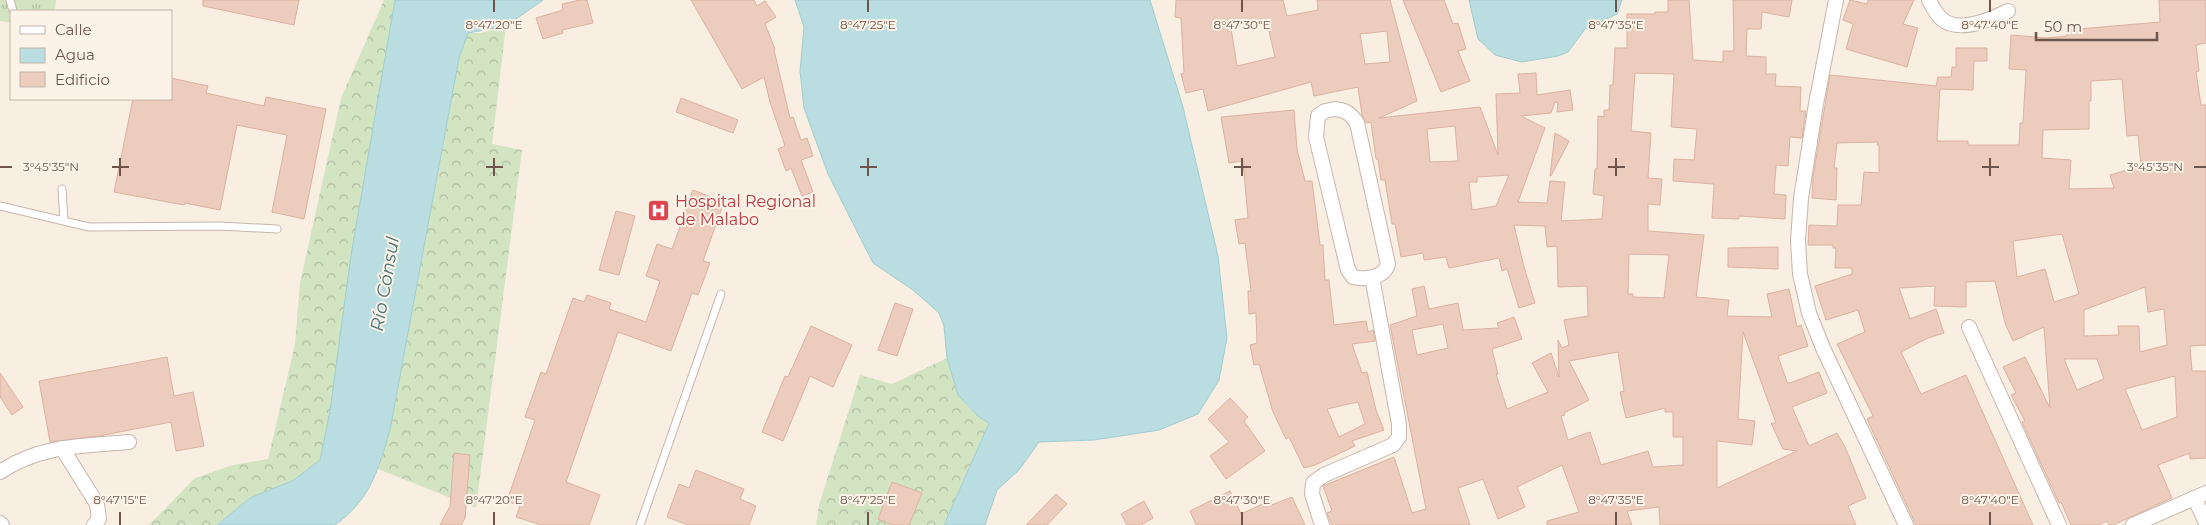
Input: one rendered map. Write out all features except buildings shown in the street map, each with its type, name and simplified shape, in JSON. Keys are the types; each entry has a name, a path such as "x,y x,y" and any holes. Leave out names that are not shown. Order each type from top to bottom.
{"street":[{"path":"1836,0 1816,104 1801,198 1798,241 1800,274 1809,313 1822,348 1906,525"},
{"path":"1929,0 1944,20 1958,25 1987,22 2008,11"},
{"path":"1343,110 1352,115 1357,123 1388,264 1386,269 1372,277 1363,280 1353,277 1348,270 1316,137 1318,116 1325,111 1343,110"},
{"path":"1322,525 1312,494 1313,483 1324,475 1392,445 1399,437 1399,424 1372,277"},
{"path":"1969,327 2058,525"},
{"path":"0,472 30,455 62,448 129,442"},
{"path":"62,448 97,504 99,518 94,525"},
{"path":"2133,525 2201,496 2206,523"}],"lane":[{"path":"62,189 64,221"},
{"path":"0,206 89,227 211,226 277,229"},
{"path":"640,525 722,294"}],"green space":[{"path":"0,0 56,0 55,10 10,10 10,23 0,21"},
{"path":"384,0 400,0 320,460 294,480 250,498 217,525 149,525 195,478 233,465 268,459 295,344 300,283 341,98"},
{"path":"506,26 492,144 522,150 476,508 378,469 390,430 459,58 468,33 481,33"},
{"path":"947,358 956,388 965,403 989,423 944,525 816,525 819,505 860,375 892,384"}],"water":[{"name":"Río Cónsul","path":"395,0 543,0 506,26 468,33 459,58 390,430 372,483 357,505 335,525 217,525 250,498 294,480 320,460 330,411 351,255"},
{"path":"795,0 1150,0 1183,107 1218,256 1227,338 1219,380 1198,414 1159,430 1094,440 1039,442 1019,470 997,490 985,525 944,525 989,423 979,417 958,395 947,358 944,326 939,313 913,290 873,263 828,174 804,108 800,71 804,27"},
{"path":"1469,0 1622,0 1617,14 1585,29 1568,52 1558,56 1522,62 1495,55 1478,39"}],"place":[{"name":"Hospital Regional de Malabo","path":"659,210"}]}
